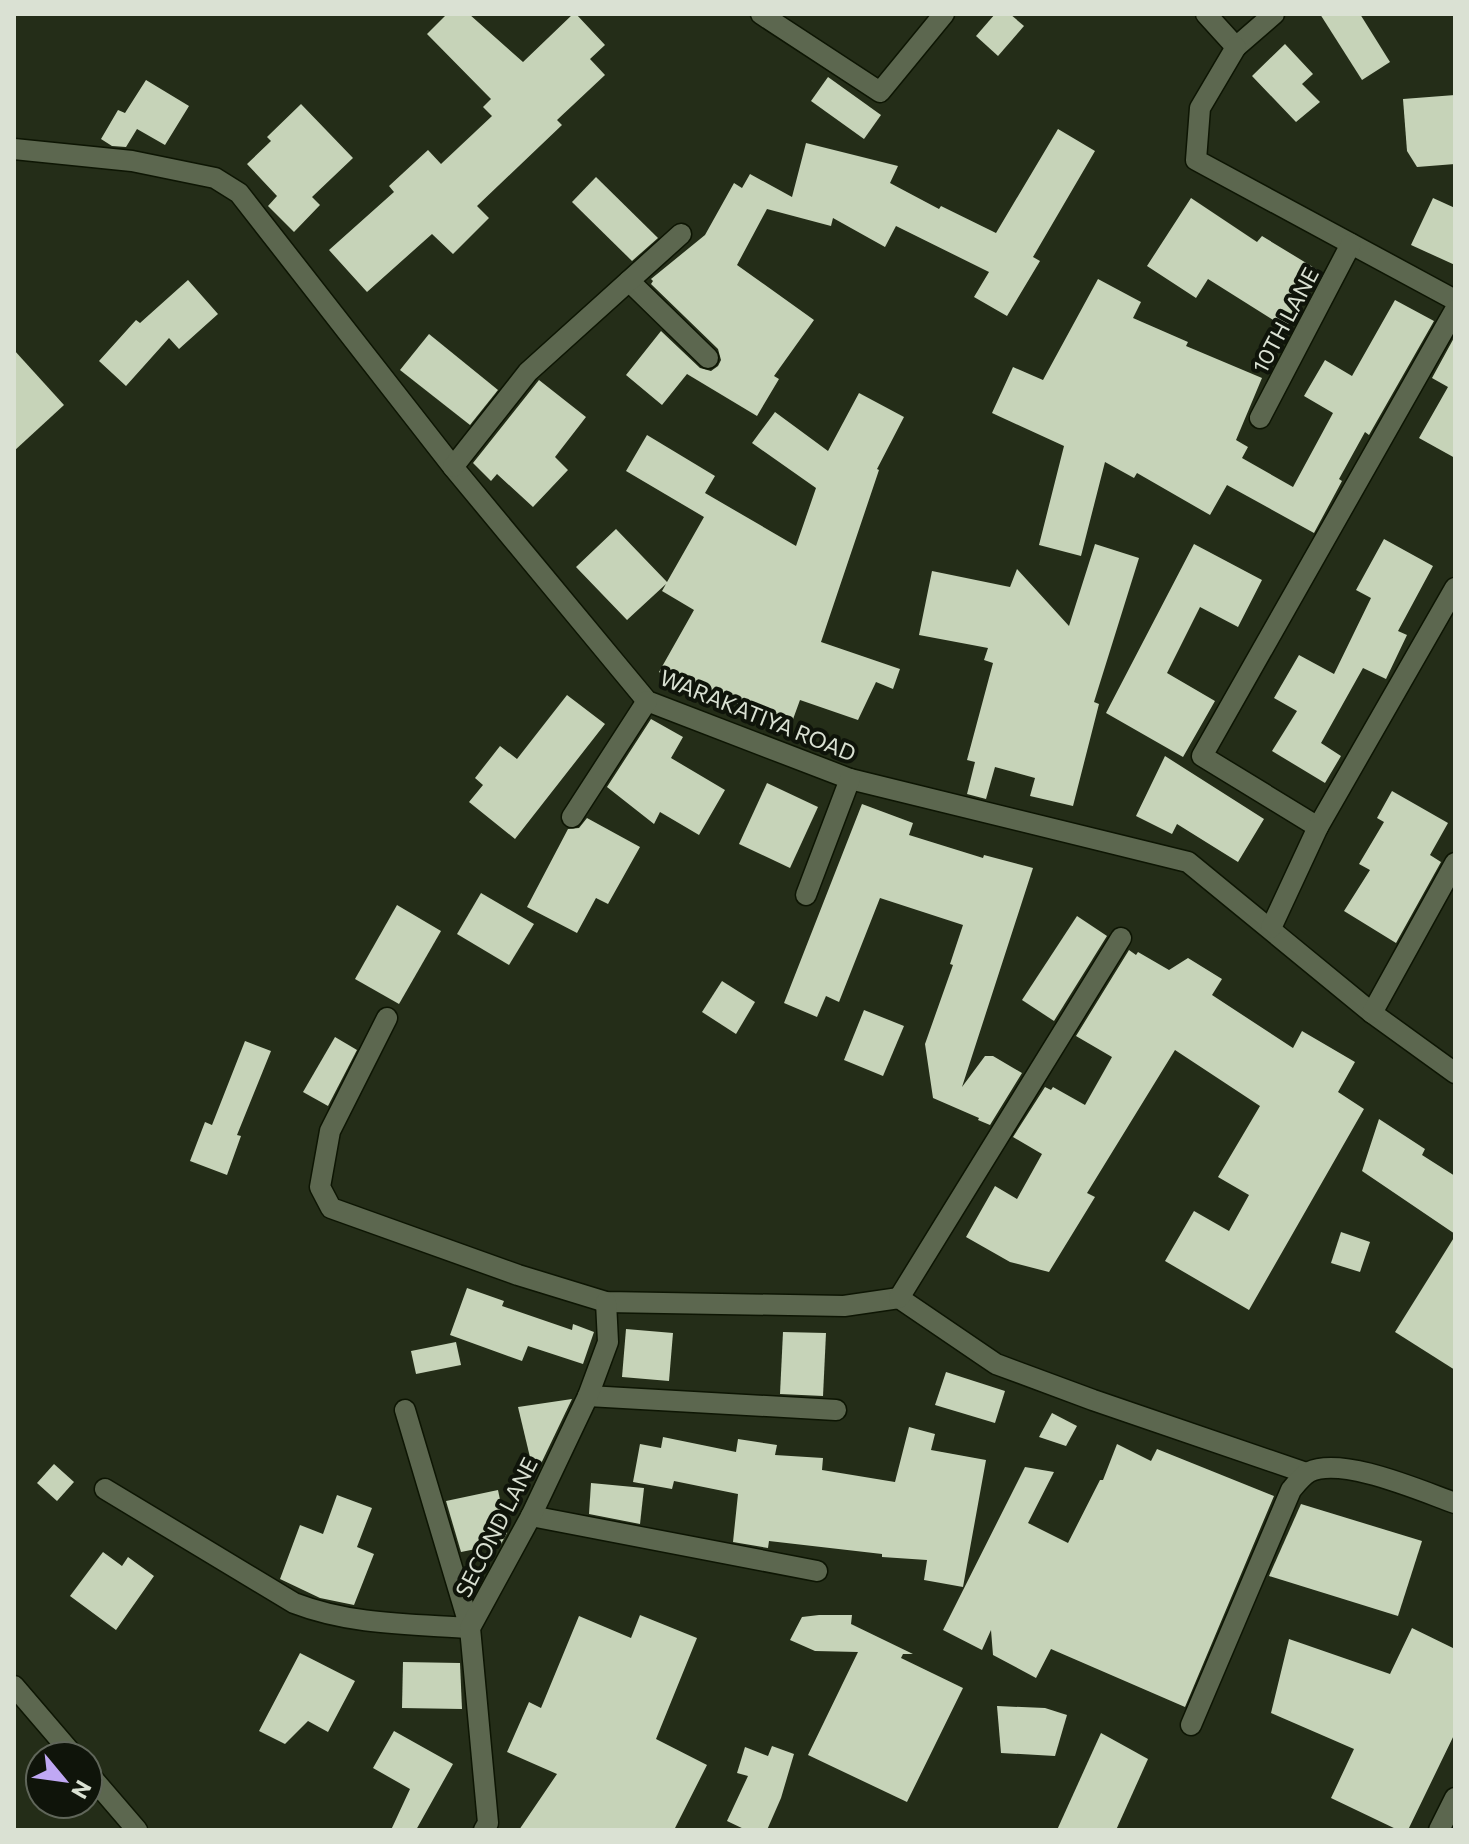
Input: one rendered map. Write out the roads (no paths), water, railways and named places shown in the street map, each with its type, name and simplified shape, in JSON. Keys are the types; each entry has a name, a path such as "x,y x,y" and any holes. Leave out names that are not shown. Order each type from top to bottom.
{"street":[{"path":"761,14 880,92 944,14"},
{"path":"1206,14 1236,47"},
{"path":"1274,14 1236,47 1200,108 1196,160 1455,300"},
{"name":"WARAKATIYA ROAD","path":"14,149 132,161 215,178 239,193 453,467 647,701 850,779 1188,862 1372,1013 1455,1073"},
{"path":"453,467 528,372 681,234"},
{"name":"10TH LANE","path":"1260,418 1351,244"},
{"path":"629,281 708,358"},
{"path":"1318,827 1202,756 1455,310"},
{"path":"1271,928 1318,827 1455,588"},
{"path":"572,817 647,701"},
{"path":"806,895 850,779"},
{"path":"1372,1013 1455,863"},
{"path":"899,1298 1121,938"},
{"path":"387,1018 330,1131 320,1187 331,1208 518,1275 606,1302 844,1306 899,1298 996,1364 1306,1473"},
{"name":"SECOND LANE","path":"484,1830 488,1823 470,1628 531,1516 588,1396 608,1342 606,1302"},
{"path":"588,1396 836,1410"},
{"path":"105,1489 294,1603 309,1609 370,1622 470,1628 405,1410"},
{"path":"1191,1725 1291,1490 1306,1473 1324,1467 1377,1475 1455,1503"},
{"path":"531,1516 817,1571"},
{"path":"14,1686 60,1740"},
{"path":"104,1792 137,1830"},
{"path":"1439,1830 1455,1798"}]}
